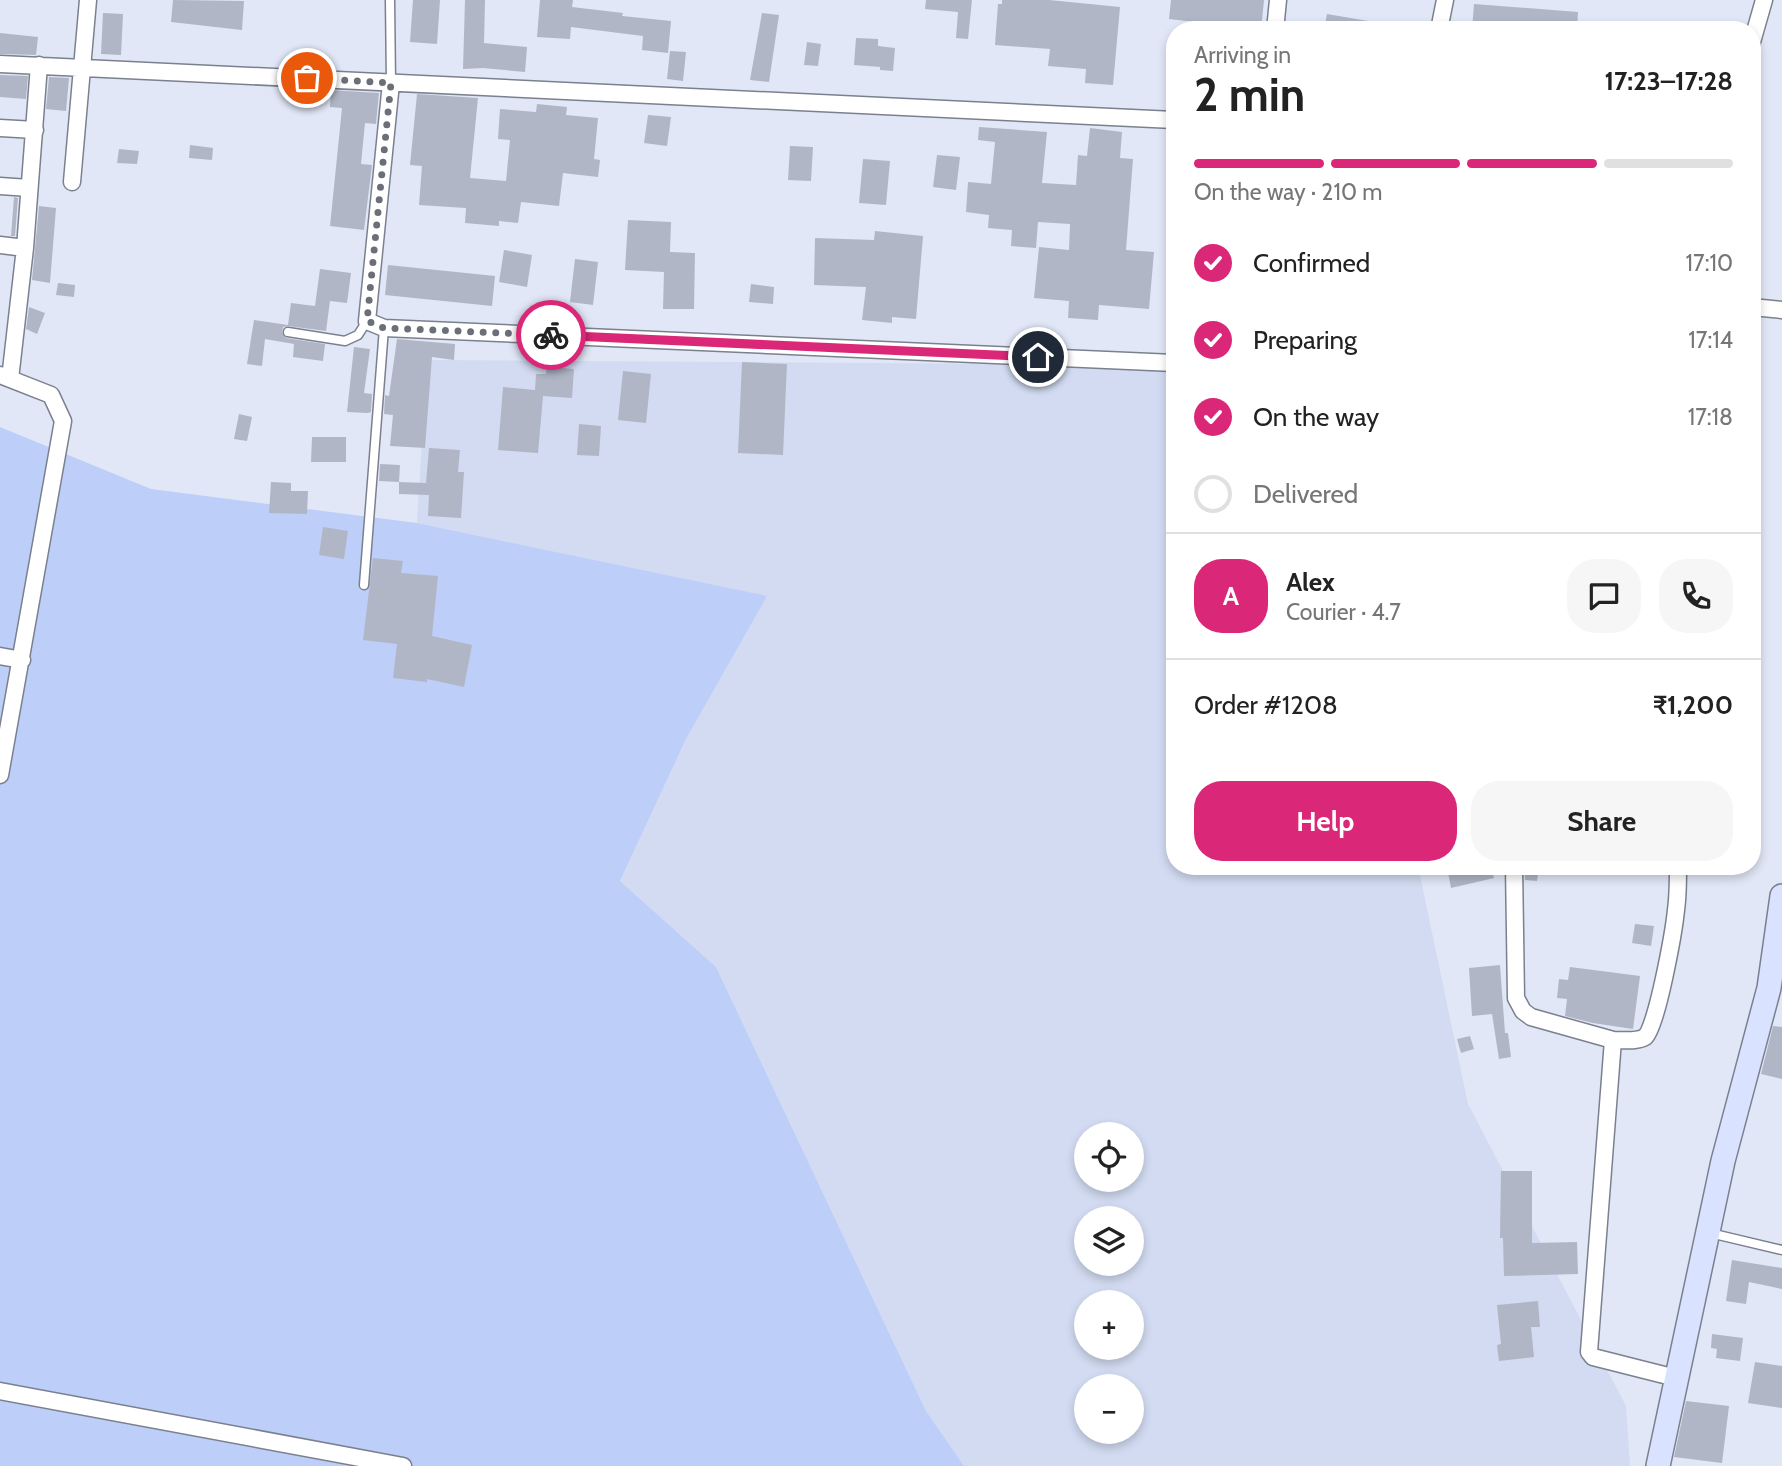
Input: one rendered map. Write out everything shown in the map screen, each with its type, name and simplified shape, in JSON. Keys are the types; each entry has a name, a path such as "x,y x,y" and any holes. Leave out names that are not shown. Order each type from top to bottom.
{"street":[{"path":"72,182 88,0"},
{"path":"1276,21 1278,0"},
{"path":"1441,21 1445,0"},
{"path":"1758,21 1765,0"},
{"path":"0,64 1166,120"},
{"path":"0,775 63,421 51,395 5,377 24,248 39,65"},
{"path":"391,83 367,321 384,328 1166,363"},
{"path":"0,128 35,130"},
{"path":"0,186 29,188"},
{"path":"0,245 24,248"},
{"path":"1761,308 1782,310"},
{"path":"0,656 22,660"},
{"path":"1514,875 1516,998 1523,1011 1531,1017 1613,1040 1637,1040 1649,1031 1673,932 1678,875"},
{"path":"1658,1466 1723,1161 1769,988 1782,896"},
{"path":"1613,1040 1589,1352 1593,1357 1676,1378"},
{"path":"0,1391 403,1466"}],"lane":[{"path":"390,0 391,83"},
{"path":"288,332 345,341 358,335 367,321"},
{"path":"364,585 384,328"},
{"path":"1707,1232 1782,1250"}],"shaded area":[{"path":"427,360 1166,365 1166,875 1420,875 1468,1104 1626,1406 1630,1466 964,1466 926,1411 716,967 620,881 686,739 766,596 417,523"},
{"path":"0,427 151,489 417,523 767,596 686,739 620,881 716,967 926,1411 964,1466 0,1466"}],"building":[{"path":"173,0 244,1 242,30 171,22"},
{"path":"413,0 440,0 437,44 410,42"},
{"path":"465,0 485,0 484,43 527,47 525,72 463,69"},
{"path":"540,0 573,0 572,7 671,21 668,53 642,50 643,36 571,27 570,39 537,37"},
{"path":"926,0 972,0 968,39 956,38 958,12 925,9"},
{"path":"1002,0 1049,0 1120,7 1113,85 1085,83 1086,69 1048,66 1050,49 995,45 998,4 1002,4"},
{"path":"1171,0 1264,0 1262,21 1169,19"},
{"path":"1474,4 1578,12 1578,21 1473,21"},
{"path":"103,13 123,14 121,55 101,54"},
{"path":"762,13 779,15 769,82 750,80"},
{"path":"1327,14 1368,21 1326,21"},
{"path":"0,33 38,37 36,55 0,54"},
{"path":"856,38 878,39 878,46 895,48 893,71 854,65"},
{"path":"807,42 821,44 818,66 804,65"},
{"path":"670,51 686,52 683,81 667,79"},
{"path":"0,75 28,76 26,99 0,97"},
{"path":"49,77 69,78 66,111 46,109"},
{"path":"331,90 379,93 376,124 365,123 361,164 372,165 364,230 330,226 342,108 330,107"},
{"path":"417,94 478,98 470,178 506,181 510,140 498,139 500,109 536,112 537,104 567,107 566,115 598,118 594,159 600,160 598,177 563,173 559,206 521,202 518,223 499,221 499,226 465,223 466,208 419,205 422,166 410,165"},
{"path":"648,115 671,117 667,146 644,143"},
{"path":"979,127 1047,132 1042,183 1076,185 1078,155 1087,156 1090,128 1122,132 1120,158 1133,159 1126,250 1154,252 1149,309 1099,305 1098,320 1068,318 1069,301 1034,298 1039,247 1069,250 1070,224 1038,222 1036,248 1011,246 1012,230 988,228 989,215 966,212 968,182 991,184 995,142 978,140"},
{"path":"190,145 213,148 212,160 189,158"},
{"path":"790,146 813,147 811,181 788,180"},
{"path":"119,149 139,151 137,164 117,163"},
{"path":"937,155 960,157 956,190 933,187"},
{"path":"863,159 890,161 886,205 859,203"},
{"path":"14,197 18,198 15,236 11,236"},
{"path":"39,206 56,208 50,283 32,280"},
{"path":"628,220 671,222 670,252 695,253 694,309 663,309 664,272 625,270"},
{"path":"875,231 923,236 916,319 892,317 892,323 862,320 866,287 814,285 815,238 874,240"},
{"path":"504,250 532,255 527,287 499,282"},
{"path":"575,259 598,262 593,305 570,302"},
{"path":"388,265 495,276 492,306 385,295"},
{"path":"320,269 351,273 347,303 330,301 326,331 288,326 283,327 282,332 286,338 325,344 323,361 293,357 294,344 265,339 262,366 247,364 254,320 288,325 291,303 315,306"},
{"path":"58,283 75,285 74,297 56,295"},
{"path":"751,284 774,287 773,304 749,302"},
{"path":"29,307 45,313 37,334 26,329"},
{"path":"397,339 455,344 454,360 432,357 425,448 390,446 393,415 384,414 385,395 389,396"},
{"path":"354,347 370,349 364,393 372,394 371,412 368,413 347,412"},
{"path":"742,362 787,364 783,455 738,453"},
{"path":"547,367 574,369 572,398 543,396 538,453 498,450 503,387 535,390 536,374 546,374"},
{"path":"623,371 651,374 646,423 618,420"},
{"path":"239,414 252,417 247,441 234,439"},
{"path":"579,424 601,426 599,456 577,455"},
{"path":"312,437 346,437 346,462 311,462"},
{"path":"429,448 460,450 458,472 464,472 461,518 428,516 429,495 399,494 399,482 426,483"},
{"path":"380,464 400,465 399,482 379,481"},
{"path":"271,482 291,483 291,491 308,491 307,514 269,513"},
{"path":"323,527 348,531 344,559 319,555"},
{"path":"373,558 403,561 401,573 438,576 432,636 472,645 464,687 427,679 427,682 393,678 397,644 363,640"},
{"path":"1449,875 1493,875 1494,878 1451,888"},
{"path":"1525,875 1538,875 1537,881 1525,880"},
{"path":"1635,924 1654,926 1651,946 1632,943"},
{"path":"1500,965 1505,1033 1508,1033 1511,1057 1499,1059 1492,1014 1472,1016 1469,968"},
{"path":"1570,967 1640,976 1633,1029 1565,1016 1567,999 1557,998 1559,979 1568,980"},
{"path":"1773,1026 1782,1027 1782,1079 1761,1074"},
{"path":"1470,1036 1474,1049 1461,1053 1457,1039"},
{"path":"1501,1171 1532,1171 1532,1243 1577,1242 1578,1274 1504,1276 1503,1238 1500,1238"},
{"path":"1732,1260 1782,1268 1782,1289 1749,1282 1746,1304 1726,1301"},
{"path":"1538,1301 1540,1327 1531,1327 1534,1357 1499,1361 1497,1345 1501,1344 1497,1305"},
{"path":"1712,1334 1743,1338 1740,1361 1716,1358 1717,1349 1711,1348"},
{"path":"1755,1362 1782,1366 1782,1408 1748,1403"},
{"path":"1686,1401 1729,1406 1722,1463 1674,1457"}],"way so far":[{"path":"307,78 391,83 367,321 384,328 551,335"}],"route":[{"path":"551,335 1038,357"}]}
